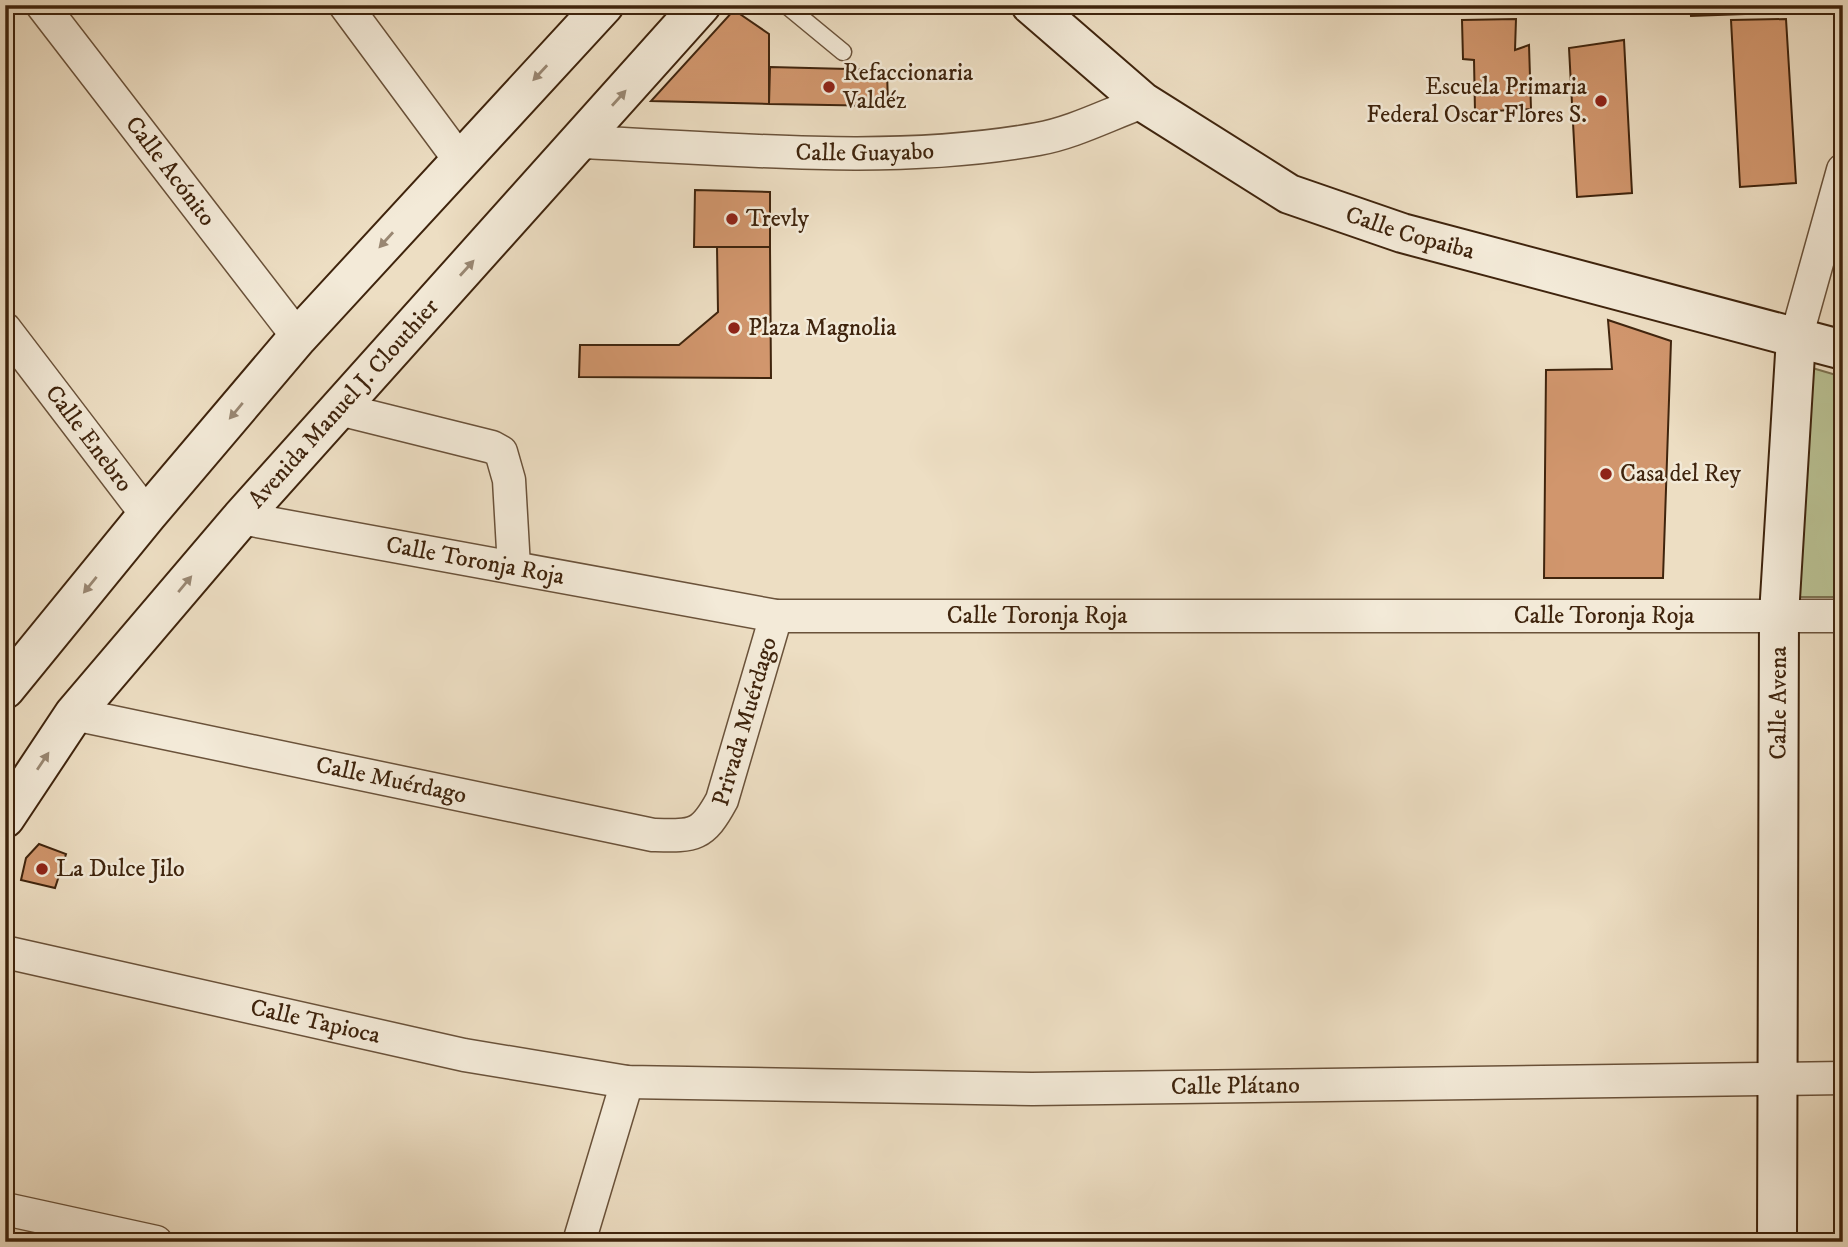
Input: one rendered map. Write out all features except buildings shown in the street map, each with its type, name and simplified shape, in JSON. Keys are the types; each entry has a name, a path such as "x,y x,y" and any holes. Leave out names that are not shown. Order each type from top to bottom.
{"main road":[{"path":"5,690 147,515 298,337 459,159 604,5"},
{"name":"Avenida Manuel J. Clouthier","path":"5,818 74,714 241,517 701,5"},
{"name":"Calle Copaiba","path":"1031,5 1143,102 1289,194 1414,237 1843,350"},
{"name":"Calle Avena","path":"1777,1242 1779,615 1796,338"}],"street":[{"name":"Calle Acónito","path":"42,5 298,337"},
{"path":"345,5 459,159"},
{"name":"Calle Guayabo","path":"580,142 848,153 958,149 1041,139 1143,102"},
{"name":"Calle Avena","path":"1796,338 1843,170"},
{"name":"Calle Enebro","path":"5,330 147,515"},
{"path":"339,409 492,447 501,452 509,480 514,567"},
{"name":"Calle Toronja Roja","path":"241,517 776,616 1843,616"},
{"name":"Privada Muérdago","path":"708,825 722,800 776,616"},
{"name":"Calle Muérdago","path":"74,714 653,835 684,836 708,825"},
{"name":"Calle Tapioca","path":"5,952 464,1055 627,1082"},
{"name":"Calle Plátano","path":"627,1082 1032,1089 1843,1078"},
{"path":"579,1242 627,1082"},
{"path":"5,1209 156,1242"}],"lane":[{"path":"786,5 843,52"}],"green space":[{"path":"1809,367 1843,377 1843,597 1799,597"}],"place":[{"name":"Refaccionaria Valdéz","path":"829,87"},
{"name":"Escuela Primaria Federal Oscar Flores S.","path":"1601,101"},
{"name":"Trevly","path":"732,219"},
{"name":"Plaza Magnolia","path":"734,328"},
{"name":"Casa del Rey","path":"1606,474"},
{"name":"La Dulce Jilo","path":"42,869"}]}
